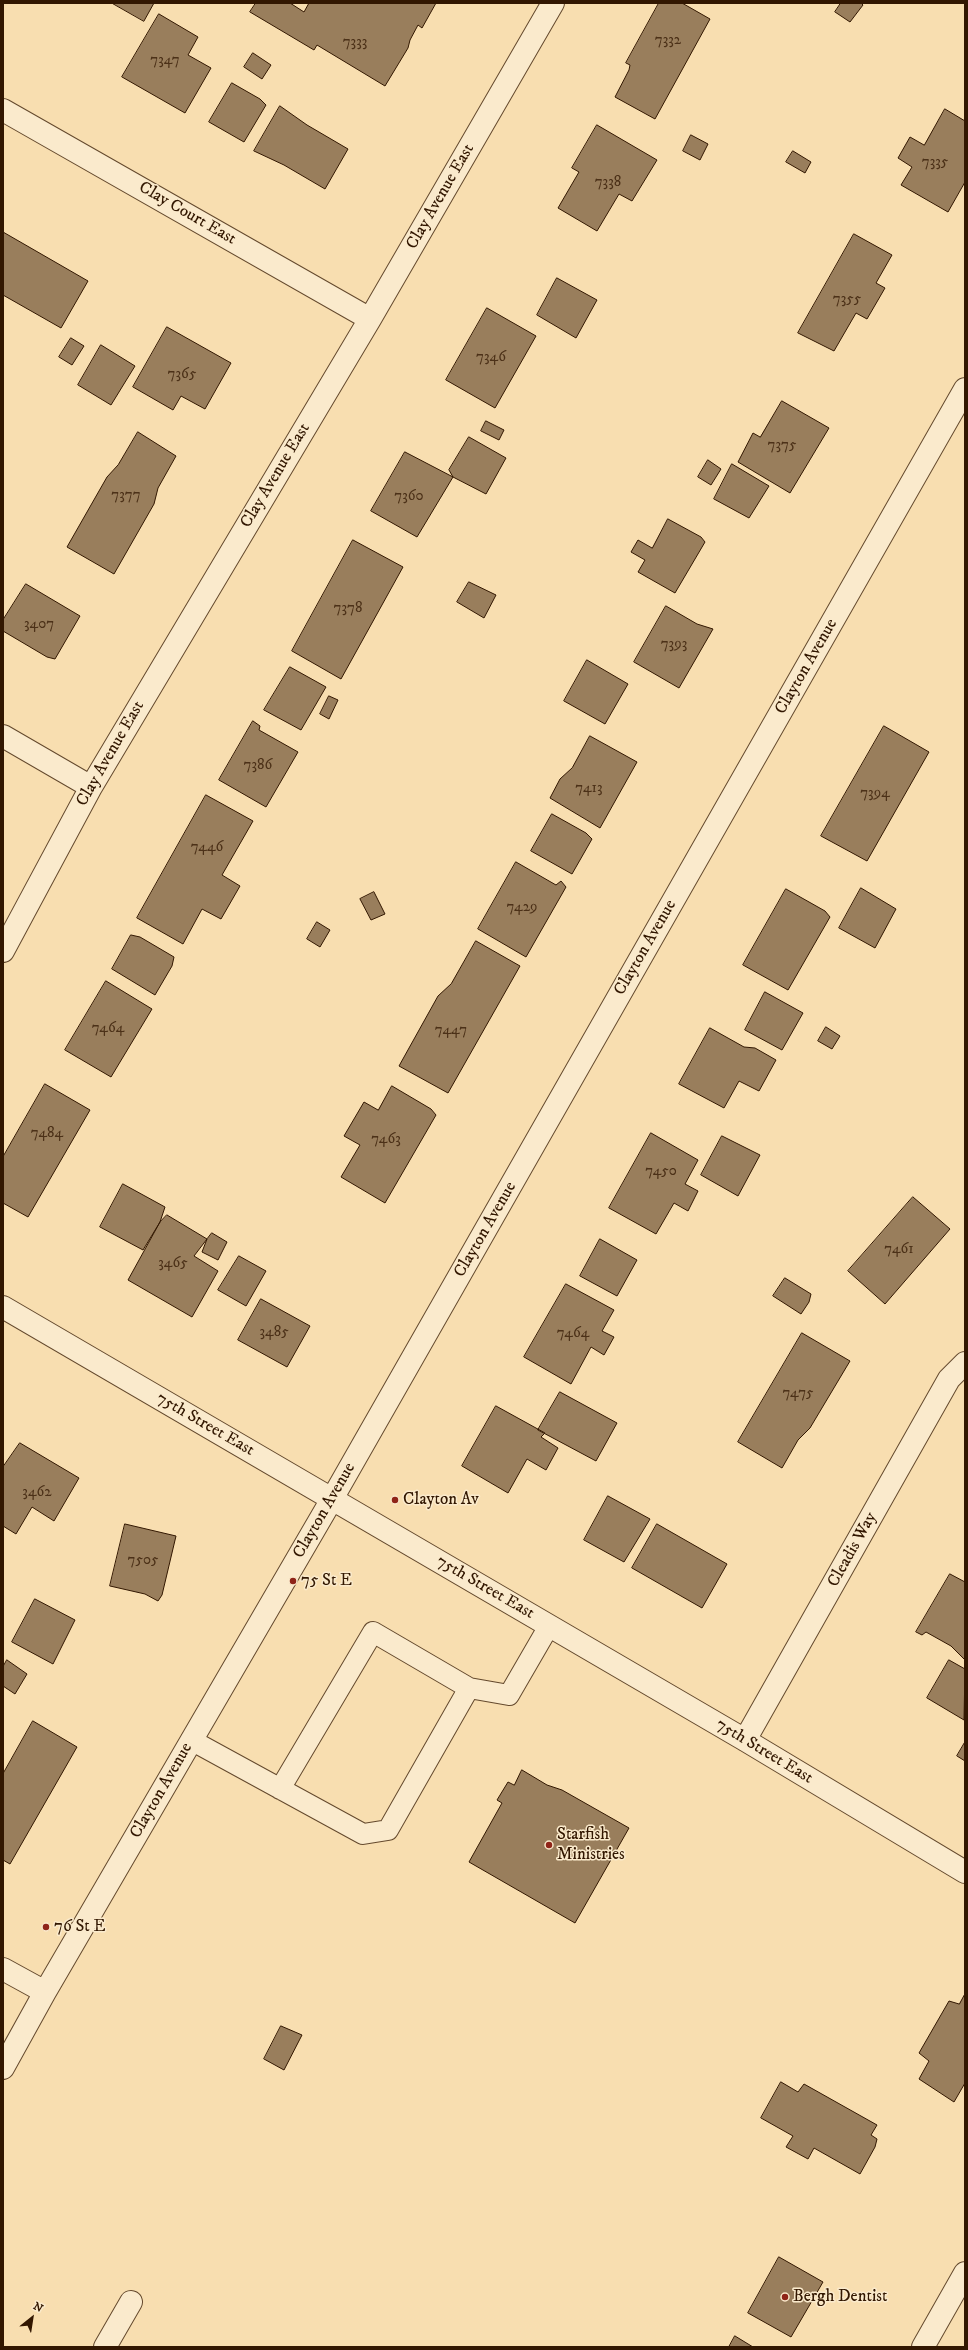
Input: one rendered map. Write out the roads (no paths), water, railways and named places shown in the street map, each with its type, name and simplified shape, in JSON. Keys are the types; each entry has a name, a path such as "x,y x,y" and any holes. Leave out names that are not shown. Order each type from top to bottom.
{"street":[{"name":"Clay Avenue East","path":"3,950 91,786 370,319 553,3"},
{"name":"Clay Court East","path":"3,110 370,319"},
{"name":"Clayton Avenue","path":"3,2068 45,1992 332,1499 965,389"},
{"path":"3,736 91,786"},
{"name":"75th Street East","path":"3,1307 745,1740 965,1872"},
{"name":"Cleadis Way","path":"745,1740 949,1380 965,1362"},
{"path":"3,1969 45,1992"},
{"path":"923,2347 965,2273"},
{"path":"105,2347 131,2302"}],"lane":[{"path":"280,1789 373,1632 469,1688 509,1695 549,1626"},
{"path":"191,1740 363,1834 388,1830 469,1688"}],"place":[{"name":"Clayton Av","path":"395,1500"},
{"name":"75 St E","path":"293,1581"},
{"name":"Starfish Ministries","path":"549,1845"},
{"name":"76 St E","path":"46,1927"},
{"name":"Bergh Dentist","path":"785,2297"}]}
